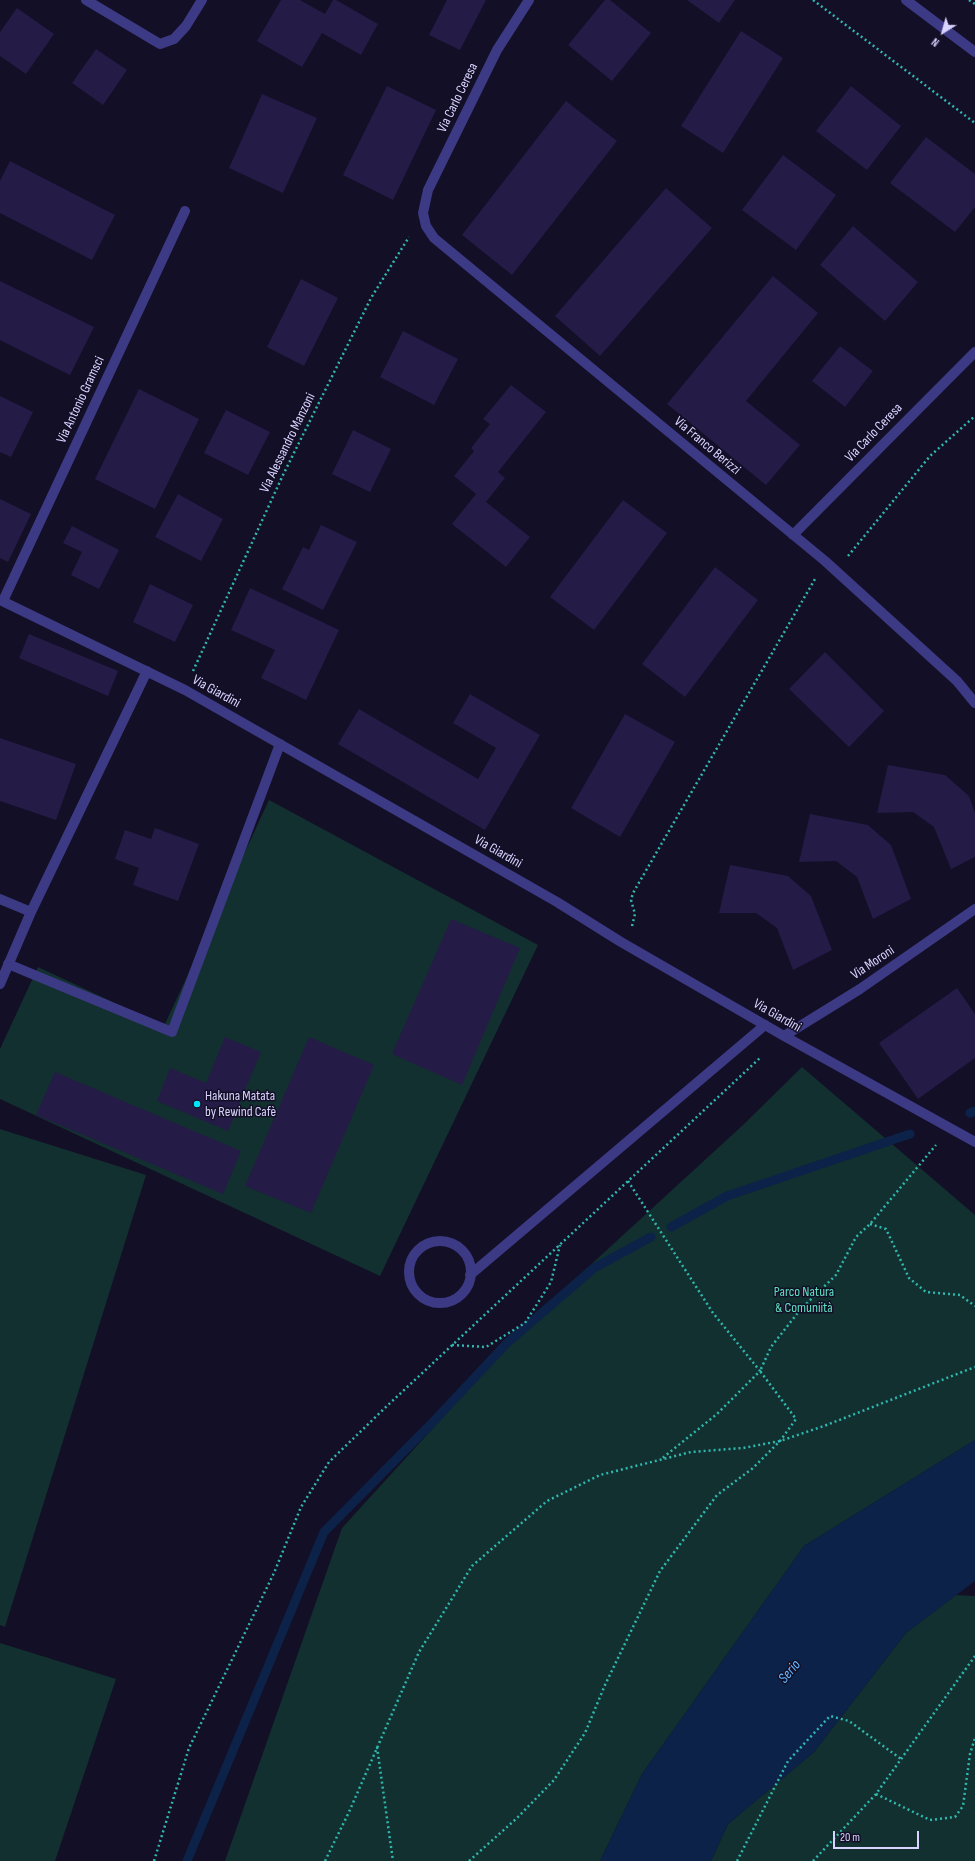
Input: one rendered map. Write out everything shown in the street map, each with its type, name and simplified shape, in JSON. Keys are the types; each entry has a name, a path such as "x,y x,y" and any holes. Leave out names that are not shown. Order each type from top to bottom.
{"street":[{"path":"86,0 160,44 174,39 186,26 202,0"},
{"name":"Via Carlo Ceresa","path":"424,213 428,190 494,57 529,0"},
{"path":"906,0 975,52"},
{"name":"Via Antonio Gramsci","path":"1,600 185,211"},
{"name":"Via Franco Berizzi","path":"424,213 426,226 434,238 825,561 957,681 975,702"},
{"name":"Via Carlo Ceresa","path":"793,535 975,352"},
{"name":"Via Giardini","path":"1,600 185,690 557,902 621,942 784,1036 975,1142"},
{"path":"0,984 31,912 147,671"},
{"path":"8,964 172,1032 280,744"},
{"path":"0,899 31,912"},
{"name":"Via Moroni","path":"784,1036 860,988 975,909"},
{"path":"470,1275 470,1264 466,1256 459,1248 451,1244 441,1242 431,1243 422,1247 415,1254 409,1272 415,1291 423,1298 433,1302 443,1303 453,1300 462,1294 468,1285 470,1275 765,1025"}],"path":[{"path":"813,0 975,123"},
{"path":"969,0 975,4"},
{"name":"Via Alessandro Manzoni","path":"185,690 282,474 371,298 424,213"},
{"path":"835,570 930,456 975,416"},
{"path":"621,942 633,925 635,914 631,900 633,893 825,561"},
{"path":"154,1861 189,1748 274,1573 301,1507 329,1462 452,1345 784,1036"},
{"path":"659,1461 717,1414 760,1371 771,1347 800,1310 836,1275 856,1237 870,1224 936,1146"},
{"path":"469,1861 516,1819 554,1780 585,1733 605,1685 660,1571 717,1495 753,1468 780,1440 796,1420 760,1371 713,1313 628,1181"},
{"path":"870,1224 886,1229 910,1278 926,1292 960,1296 975,1306"},
{"path":"452,1345 486,1347 525,1323 551,1282 560,1244"},
{"path":"325,1861 350,1812 377,1746 419,1652 472,1566 547,1501 600,1476 691,1452 743,1448 780,1440 824,1426 975,1367"},
{"path":"813,1861 876,1794 975,1656"},
{"path":"737,1861 788,1761 830,1716 849,1721 901,1759"},
{"path":"876,1794 930,1820 955,1817 963,1806 970,1754 975,1738"},
{"path":"377,1746 393,1861"}],"green space":[{"path":"269,800 538,945 380,1276 0,1099 0,1049 38,967 164,1026"},
{"name":"Parco Natura & Comuniità","path":"802,1067 975,1215 975,1440 804,1546 642,1774 600,1861 225,1861 342,1528 537,1314 743,1125"},
{"path":"0,1129 146,1175 5,1627 0,1625"},
{"path":"956,1595 975,1596 975,1861 711,1861 728,1824 814,1752 906,1633"},
{"path":"0,1643 116,1679 55,1861 0,1861"}],"water":[{"name":"Serio","path":"975,1440 975,1581 906,1633 814,1752 728,1824 711,1861 600,1861 642,1774 804,1546"}],"building":[{"path":"281,0 300,0 325,14 333,0 336,0 378,24 361,55 322,33 302,67 257,41"},
{"path":"447,0 486,0 460,50 429,35"},
{"path":"605,0 610,0 651,33 612,81 568,45"},
{"path":"687,0 735,0 719,23"},
{"path":"17,8 54,34 26,74 0,56 0,32"},
{"path":"741,31 783,58 723,153 681,126"},
{"path":"96,49 127,70 103,105 72,83"},
{"path":"387,86 436,110 393,200 343,175"},
{"path":"851,86 901,126 867,170 816,131"},
{"path":"262,94 317,118 283,193 229,168"},
{"path":"566,101 617,141 512,275 462,235"},
{"path":"926,137 975,174 975,207 955,232 890,183"},
{"path":"783,155 836,195 796,250 742,210"},
{"path":"10,161 115,215 92,260 0,213 0,181"},
{"path":"666,188 712,228 600,356 555,316"},
{"path":"853,226 918,282 885,321 820,265"},
{"path":"773,276 818,313 746,401 800,445 766,485 667,404"},
{"path":"301,279 338,298 304,366 267,347"},
{"path":"0,281 94,327 70,375 0,340"},
{"path":"403,331 458,359 434,405 380,377"},
{"path":"840,346 873,371 845,407 812,381"},
{"path":"511,385 546,412 498,472 505,478 486,502 530,537 506,567 452,524 476,494 454,476 474,451 471,448 490,424 483,419"},
{"path":"139,389 199,419 155,509 95,479"},
{"path":"0,396 33,412 11,457 0,452"},
{"path":"226,410 270,432 248,475 204,453"},
{"path":"353,430 391,449 370,492 332,474"},
{"path":"178,494 223,519 201,561 155,537"},
{"path":"0,499 31,514 8,562 0,558"},
{"path":"623,500 667,533 594,630 550,597"},
{"path":"321,525 357,542 323,610 282,589 303,547 309,550"},
{"path":"72,526 119,550 99,589 71,575 82,552 63,543"},
{"path":"715,567 758,600 685,697 642,664"},
{"path":"150,584 193,605 175,642 133,622"},
{"path":"250,588 339,630 306,700 261,678 275,650 231,630"},
{"path":"29,634 118,671 108,696 19,658"},
{"path":"825,652 884,711 849,747 789,689"},
{"path":"470,694 540,735 485,830 338,744 359,709 478,779 496,748 453,723"},
{"path":"625,714 675,742 620,837 571,808"},
{"path":"0,738 76,764 56,820 0,801"},
{"path":"888,765 945,775 969,796 975,813 975,857 951,869 934,827 913,812 877,813"},
{"path":"810,814 868,825 891,845 911,899 873,919 857,877 836,861 799,862"},
{"path":"155,828 199,844 178,901 133,885 139,868 115,859 125,830 151,839"},
{"path":"730,865 788,876 811,896 832,950 793,970 777,928 756,913 719,913"},
{"path":"451,919 520,948 462,1085 392,1054"},
{"path":"957,988 975,1014 975,1058 918,1099 879,1043"},
{"path":"225,1037 261,1052 228,1131 157,1101 170,1068 206,1083"},
{"path":"309,1037 374,1065 311,1213 245,1186"},
{"path":"55,1072 241,1151 223,1194 36,1115"}],"waterway":[{"path":"970,1113 975,1111"},
{"path":"671,1227 727,1196 910,1134"},
{"path":"187,1861 324,1532 431,1424 507,1343 594,1268 651,1237"}],"place":[{"name":"Hakuna Matata by Rewind Cafè","path":"197,1104"}]}
